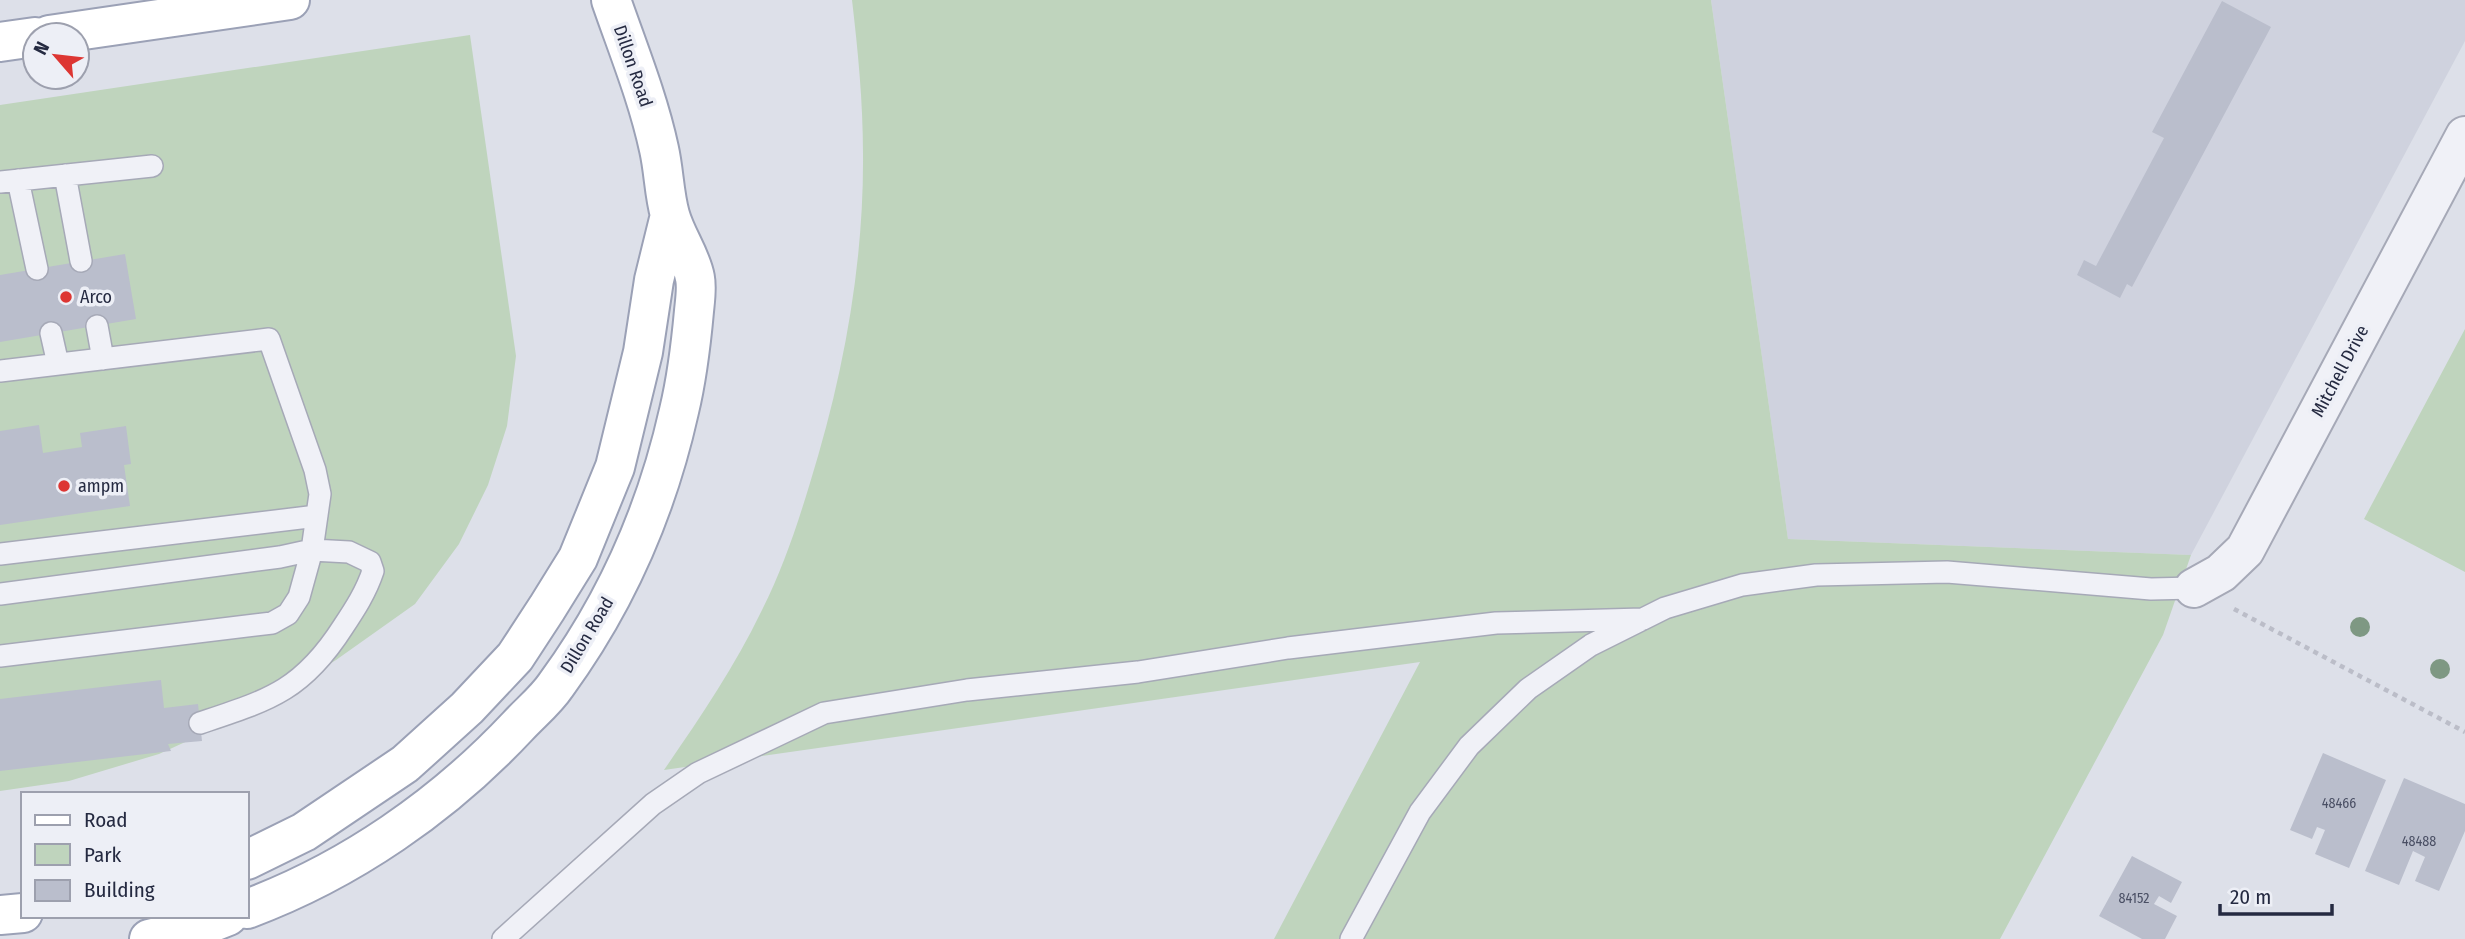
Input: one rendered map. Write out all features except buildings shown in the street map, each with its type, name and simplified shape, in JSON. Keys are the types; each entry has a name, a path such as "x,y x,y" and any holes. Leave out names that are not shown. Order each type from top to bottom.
{"main road":[{"path":"91,29 290,0"},
{"name":"Dillon Road","path":"248,909 284,895 377,844 430,805 502,743 555,687 593,629 622,577 641,535 673,440 683,395 691,345 696,278 670,215 660,150 611,0"},
{"path":"0,42 21,39"},
{"name":"Dillon Road","path":"248,860 304,832 405,764 467,708 515,657 578,558 615,467 643,352 654,280 670,215"},
{"path":"0,915 21,913"},
{"path":"149,939 203,926 223,918"}],"street":[{"name":"Mitchell Drive","path":"2194,588 2221,573 2245,550 2465,136"}],"lane":[{"path":"37,269 9,181 152,166"},
{"path":"65,175 81,261"},
{"path":"97,326 103,359"},
{"path":"51,333 58,364"},
{"path":"0,371 269,339 315,470 320,494 312,550 299,597 288,614 272,623 0,656"},
{"path":"0,554 317,516"},
{"path":"0,594 281,557 312,550 349,552 370,562 373,571 367,592 326,654 298,682 262,702 200,723"},
{"path":"1350,939 1420,812 1469,746 1528,690 1591,645 1665,608 1742,585 1816,575 1947,572 2151,589 2194,588"},
{"path":"503,939 653,804 698,773 824,713 967,690 1138,672 1288,648 1496,623 1643,619"}],"path":[{"path":"2194,588 2465,732"}],"shaded area":[{"path":"1711,0 2465,0 2465,41 2191,555 1788,539"}],"green space":[{"path":"852,0 1711,0 1788,539 2191,555 2163,635 2000,939 1274,939 1420,662 664,770 728,673 769,596 800,516 842,362 855,279 862,196 862,115"},
{"path":"470,35 516,356 507,426 488,485 459,544 415,604 336,660 253,711 159,754 69,781 0,791 0,105"},
{"path":"2465,329 2465,572 2364,519"}],"place":[{"name":"Arco","path":"66,297"},
{"name":"ampm","path":"64,486"}]}
